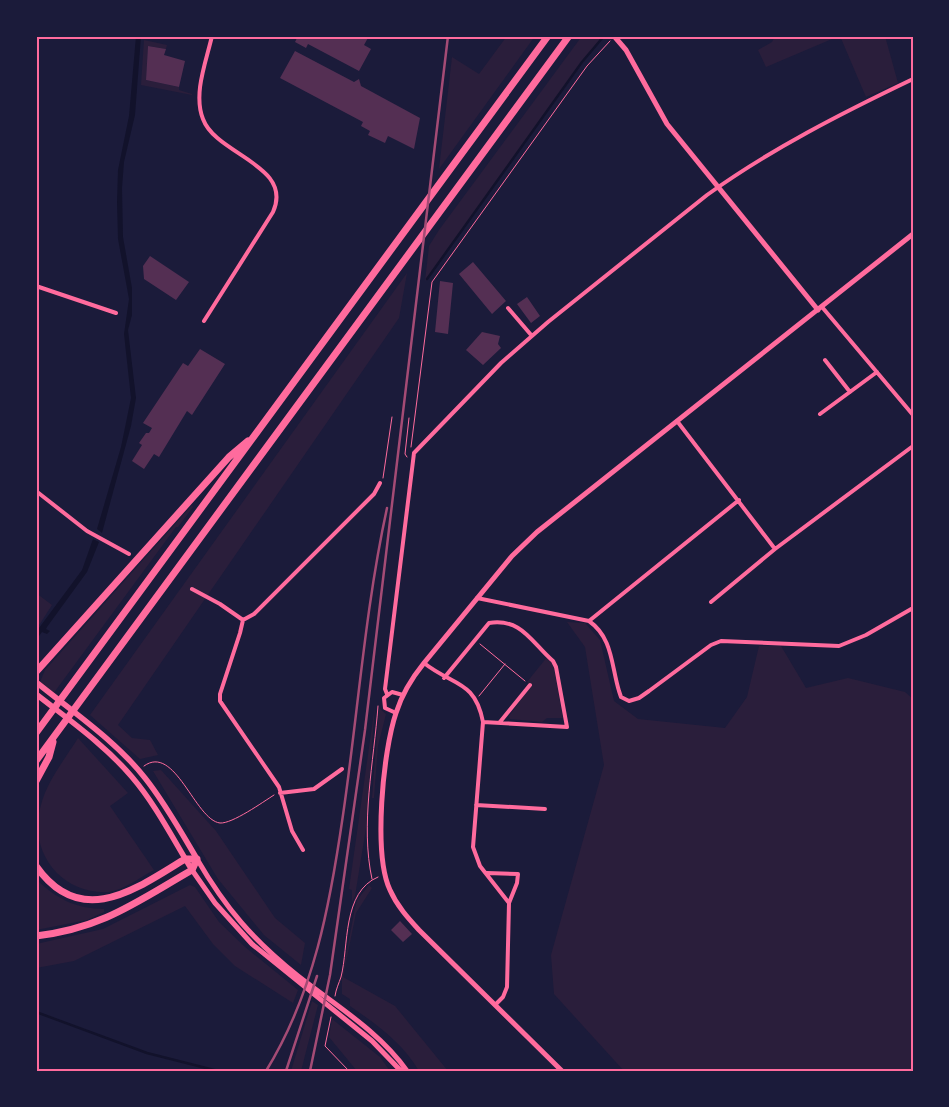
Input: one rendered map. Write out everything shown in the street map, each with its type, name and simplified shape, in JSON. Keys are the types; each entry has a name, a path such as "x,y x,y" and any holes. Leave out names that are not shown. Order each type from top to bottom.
{"highway":[{"path":"36,733 548,36"},
{"path":"36,761 569,36"},
{"path":"36,672 229,457 258,433"},
{"path":"36,781 49,757 55,736"},
{"path":"36,866 51,883 66,892 83,899 104,900 122,896 186,859 197,859 192,870 129,909 79,928 36,936"}],"main road":[{"path":"36,682 118,749 138,769 162,801 197,859"},
{"path":"36,694 56,697"},
{"path":"36,694 104,749 127,772 148,797 192,870"}],"street":[{"path":"204,321 273,212 278,198 274,183 263,170 210,132 202,118 198,102 212,36"},
{"path":"612,38 626,50 667,124 717,188 913,415"},
{"path":"396,713 388,710 384,705 387,694 385,689 410,457 501,363 717,188 861,103 913,78"},
{"path":"562,1071 496,1004 420,932 402,912 389,890 381,861 381,830 388,748 396,713 403,695 412,678 477,598 512,556 537,532 913,234"},
{"path":"36,286 116,313"},
{"path":"508,308 532,336"},
{"path":"825,360 850,392"},
{"path":"820,414 877,372"},
{"path":"677,421 740,500 775,549"},
{"path":"711,602 775,549 913,446"},
{"path":"303,850 292,831 279,787 220,701 220,694 243,620 254,614 374,494 380,483"},
{"path":"36,491 87,531 128,554"},
{"path":"589,621 740,500"},
{"path":"192,589 220,604 243,620"},
{"path":"477,598 589,621 604,635 618,691 621,697 629,701 639,698 711,645 721,641 839,646 866,635 913,608"},
{"path":"444,678 489,622 512,623 553,661 556,667 568,727 483,722"},
{"path":"424,664 444,678 466,687 476,698 483,722 473,847 475,856 509,903"},
{"path":"500,723 530,685"},
{"path":"387,694 396,692 403,695"},
{"path":"280,793 314,790 342,769"},
{"path":"476,804 545,809"},
{"path":"197,859 218,895 239,922 296,977"},
{"path":"192,870 231,922 252,944 384,1045 407,1071"},
{"path":"486,873 518,874 517,883 509,903 506,987 503,997 496,1004"},
{"path":"341,1013 385,1052 401,1071"}],"path":[{"path":"411,444 432,282 587,66 612,38"},
{"path":"380,483 385,475 392,417"},
{"path":"409,418 405,454 410,457"},
{"path":"474,639 530,685"},
{"path":"476,698 505,664"},
{"path":"334,1000 341,977 354,903 372,879 368,853 368,831 379,700"},
{"path":"144,766 149,763 158,762 169,767 209,817 219,822 228,821 280,793"},
{"path":"331,1016 325,1046 349,1071"}],"shaded area":[{"path":"136,36 141,36 135,115 124,162 122,188 123,237 132,288 132,315 128,330 136,398 131,426 102,533 97,529 121,447 131,398 124,334 129,299 118,239 117,202 118,170 129,116"},
{"path":"507,36 535,36 439,169 452,57 479,74"},
{"path":"582,36 601,38 425,281 429,246 439,230"},
{"path":"775,36 839,36 766,67 758,50 772,42"},
{"path":"840,36 885,36 898,83 866,97"},
{"path":"144,40 167,45 166,49 148,46 146,80 179,87 179,90 192,95 141,85"},
{"path":"407,273 399,318 118,725 132,738 150,740 158,755 140,759 90,715"},
{"path":"192,505 193,507 178,527 176,527 53,694 40,682 45,670"},
{"path":"93,539 99,542 87,572 47,627 46,629 50,631 47,634 42,632 36,640 36,632 82,570"},
{"path":"36,593 52,605 36,630"},
{"path":"567,622 585,623 600,640 614,701 638,719 725,728 747,697 759,646 781,646 806,688 848,678 905,692 913,699 913,1071 624,1071 554,994 551,955 604,765 585,647"},
{"path":"548,656 553,664 563,718 547,718 542,722 510,719 509,716 531,686 527,682"},
{"path":"375,705 366,828 355,896 352,902 352,890 349,889"},
{"path":"379,708 386,714 378,746 374,798 372,798"},
{"path":"78,738 128,793 110,806 154,870 114,891 91,891 76,886 62,878 43,853 39,838 38,822 44,796 52,779"},
{"path":"161,770 216,831 275,918 305,943 301,965 264,935 218,879 153,771"},
{"path":"36,879 58,897 75,905 104,909 104,912 87,920 36,930"},
{"path":"190,885 195,887 219,922 245,947 298,990 293,1003 235,966 213,944 185,906 74,961 36,968 36,944 103,929"},
{"path":"369,885 372,888 356,913 343,977 395,1006 448,1071 419,1071 397,1043 350,1006 350,999 342,994 342,977 355,908 357,900"},
{"path":"312,1001 318,1005 301,1071 291,1071"},
{"path":"332,1019 380,1057 390,1071 357,1071 329,1037"}],"building":[{"path":"298,36 369,36 364,45 371,49 359,71 308,44 306,48 295,42"},
{"path":"148,46 166,49 164,55 185,61 179,87 146,80"},
{"path":"295,51 354,82 359,79 361,86 420,118 414,149 388,136 385,143 368,135 370,131 361,126 363,122 280,78"},
{"path":"150,256 189,282 176,300 144,279 143,266"},
{"path":"473,262 506,301 492,314 459,274"},
{"path":"440,281 453,283 448,334 435,332"},
{"path":"527,297 540,316 531,323 517,304"},
{"path":"482,332 500,336 498,344 501,348 483,365 466,350"},
{"path":"200,349 225,364 192,415 187,411 159,457 154,454 144,469 132,461 142,445 139,443 152,428 143,423 183,363 188,366"},
{"path":"400,921 412,934 403,942 391,930"}],"waterway":[{"path":"427,279 582,62 604,36"},
{"path":"36,1012 147,1053 218,1071"}],"railway":[{"path":"310,1071 330,975 365,730 448,36"},
{"path":"266,1071 283,1041 296,1011 318,948 326,915 343,815 367,623 387,508"},
{"path":"286,1071 317,976"}]}
